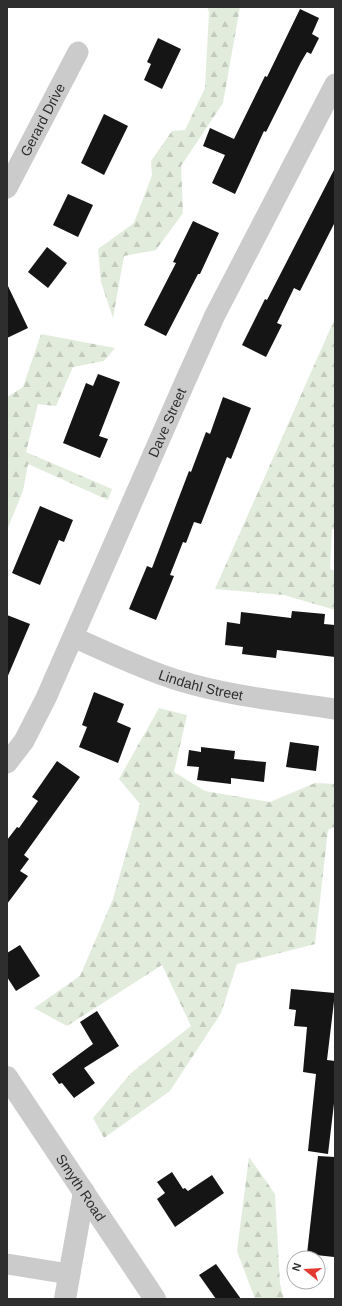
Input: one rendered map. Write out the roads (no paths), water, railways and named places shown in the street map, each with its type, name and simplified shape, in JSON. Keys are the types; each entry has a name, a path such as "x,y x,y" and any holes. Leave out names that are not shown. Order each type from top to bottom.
{"street":[{"name":"Gerard Drive","path":"7,188 78,52"},
{"name":"Dave Street","path":"7,763 24,741 40,710 215,315 335,84"},
{"name":"Lindahl Street","path":"73,637 139,666 177,680 224,691 335,708"},
{"name":"Smyth Road","path":"7,1077 155,1299"},
{"path":"65,1299 84,1192"},
{"path":"7,1264 69,1274"}]}
